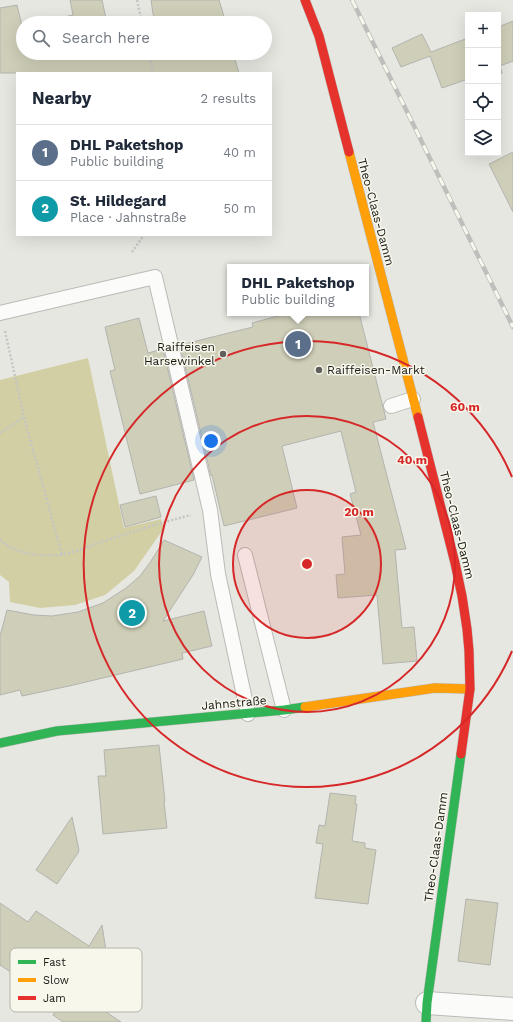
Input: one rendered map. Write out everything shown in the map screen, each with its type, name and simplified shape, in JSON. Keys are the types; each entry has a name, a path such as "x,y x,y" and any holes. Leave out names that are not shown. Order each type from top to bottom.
{"street":[{"name":"Theo-Claas-Damm","path":"305,0 319,36 443,514 459,578 469,648 470,689 427,1012"},
{"name":"Jahnstraße","path":"0,743 57,731 284,710 435,688 470,689"},
{"path":"427,1012 513,1009"}],"lane":[{"path":"0,313 155,277 210,510 218,574 248,714"},
{"path":"391,406 412,399"},
{"path":"245,555 284,710"}],"path":[{"path":"137,0 140,16"},
{"path":"150,60 153,72"},
{"path":"132,252 143,236"},
{"path":"0,313 24,417 62,555"},
{"path":"0,433 24,417"},
{"path":"0,540 21,552 41,556 62,555 169,520 210,510"}],"shaded area":[{"path":"88,358 124,528 161,519 164,528 134,571 105,595 75,605 40,608 10,602 9,582 0,575 0,380"}],"building":[{"path":"70,0 102,0 105,16 68,16 73,15"},
{"path":"151,0 219,0 224,16 154,16"},
{"path":"17,5 20,16 16,16 16,60 235,60 239,72 0,73 0,8"},
{"path":"513,21 513,61 501,66 501,48 501,26"},
{"path":"422,34 431,52 465,39 465,80 442,88 430,56 401,67 392,48"},
{"path":"513,152 513,212 489,164"},
{"path":"278,316 360,316 386,419 373,422 406,549 395,550 402,628 414,627 417,661 383,664 377,595 338,598 336,575 345,574 342,537 361,535 350,494 356,492 341,431 282,446 297,508 224,526 180,345 253,327 252,323"},
{"path":"139,318 148,353 163,349 194,480 140,494 110,371 115,370 105,327"},
{"path":"156,496 161,517 125,527 120,505"},
{"path":"164,540 202,557 193,575 163,621 204,611 212,646 182,653 183,659 69,686 22,696 20,690 0,695 0,636 7,610 34,615 52,616 78,612 103,603 126,588 140,576"},
{"path":"159,745 167,828 103,834 98,776 106,776 104,750"},
{"path":"330,793 356,796 355,804 357,804 352,841 365,843 365,848 376,850 368,904 315,898 323,844 316,843 319,825 325,826"},
{"path":"72,817 79,850 57,884 36,870"},
{"path":"466,899 498,903 490,965 458,961"},
{"path":"0,903 28,922 36,911 89,946 102,925 106,948 10,948 10,972 0,965"},
{"path":"55,1012 106,1012 121,1022 63,1022 53,1015"}],"railway":[{"path":"352,0 513,327"}],"traffic: fast":[{"path":"0,743 57,731 305,707"},
{"path":"426,1022 427,1003 461,754"}],"traffic: slow":[{"path":"349,152 418,417"},
{"path":"305,707 435,688 470,689"}],"traffic: jam":[{"path":"305,0 319,36 349,152"},
{"path":"418,417 455,563 467,629 470,689 461,754"}],"place":[{"name":"DHL Paketshop","path":"298,344"},
{"name":"Raiffeisen Harsewinkel","path":"223,354"},
{"name":"Raiffeisen-Markt","path":"319,370"},
{"name":"St. Hildegard","path":"132,613"}]}
